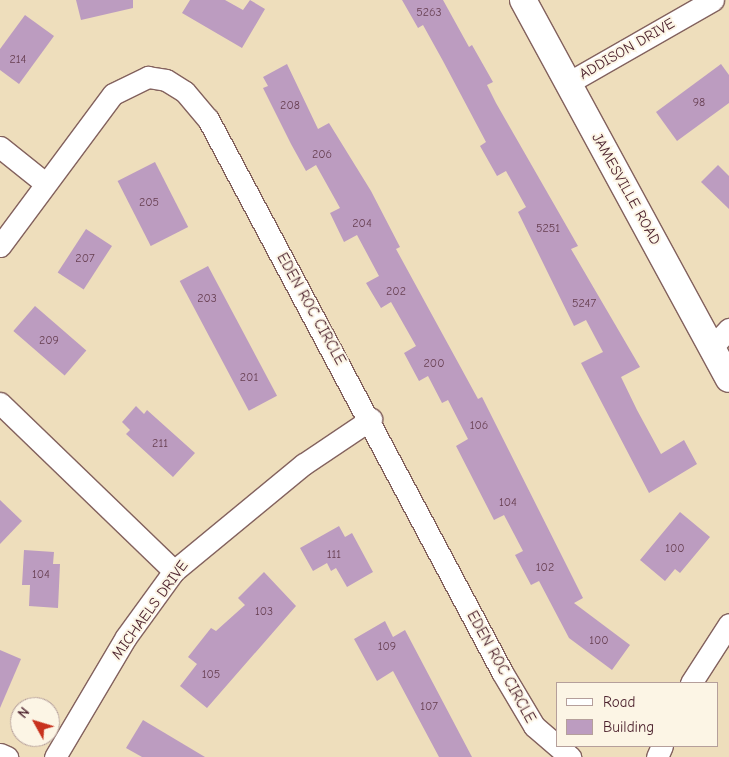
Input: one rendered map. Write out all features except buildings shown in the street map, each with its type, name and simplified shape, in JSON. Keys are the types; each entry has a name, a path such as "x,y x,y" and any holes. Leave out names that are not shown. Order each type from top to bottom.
{"street":[{"name":"JAMESVILLE ROAD","path":"523,0 568,83 721,338 729,379"},
{"name":"ADDISON DRIVE","path":"568,83 713,0"},
{"name":"EDEN ROC CIRCLE","path":"0,246 92,117 126,86 148,77 166,80 185,92 208,119 371,419 534,726 556,745"},
{"path":"0,147 45,183"},
{"path":"0,403 174,571"},
{"name":"MICHAELS DRIVE","path":"56,757 126,637 174,571 304,464 371,419"},
{"path":"693,682 729,624"},
{"name":"EDEN ROC CIRCLE","path":"558,747 570,757"},
{"path":"0,754 7,757"}]}
